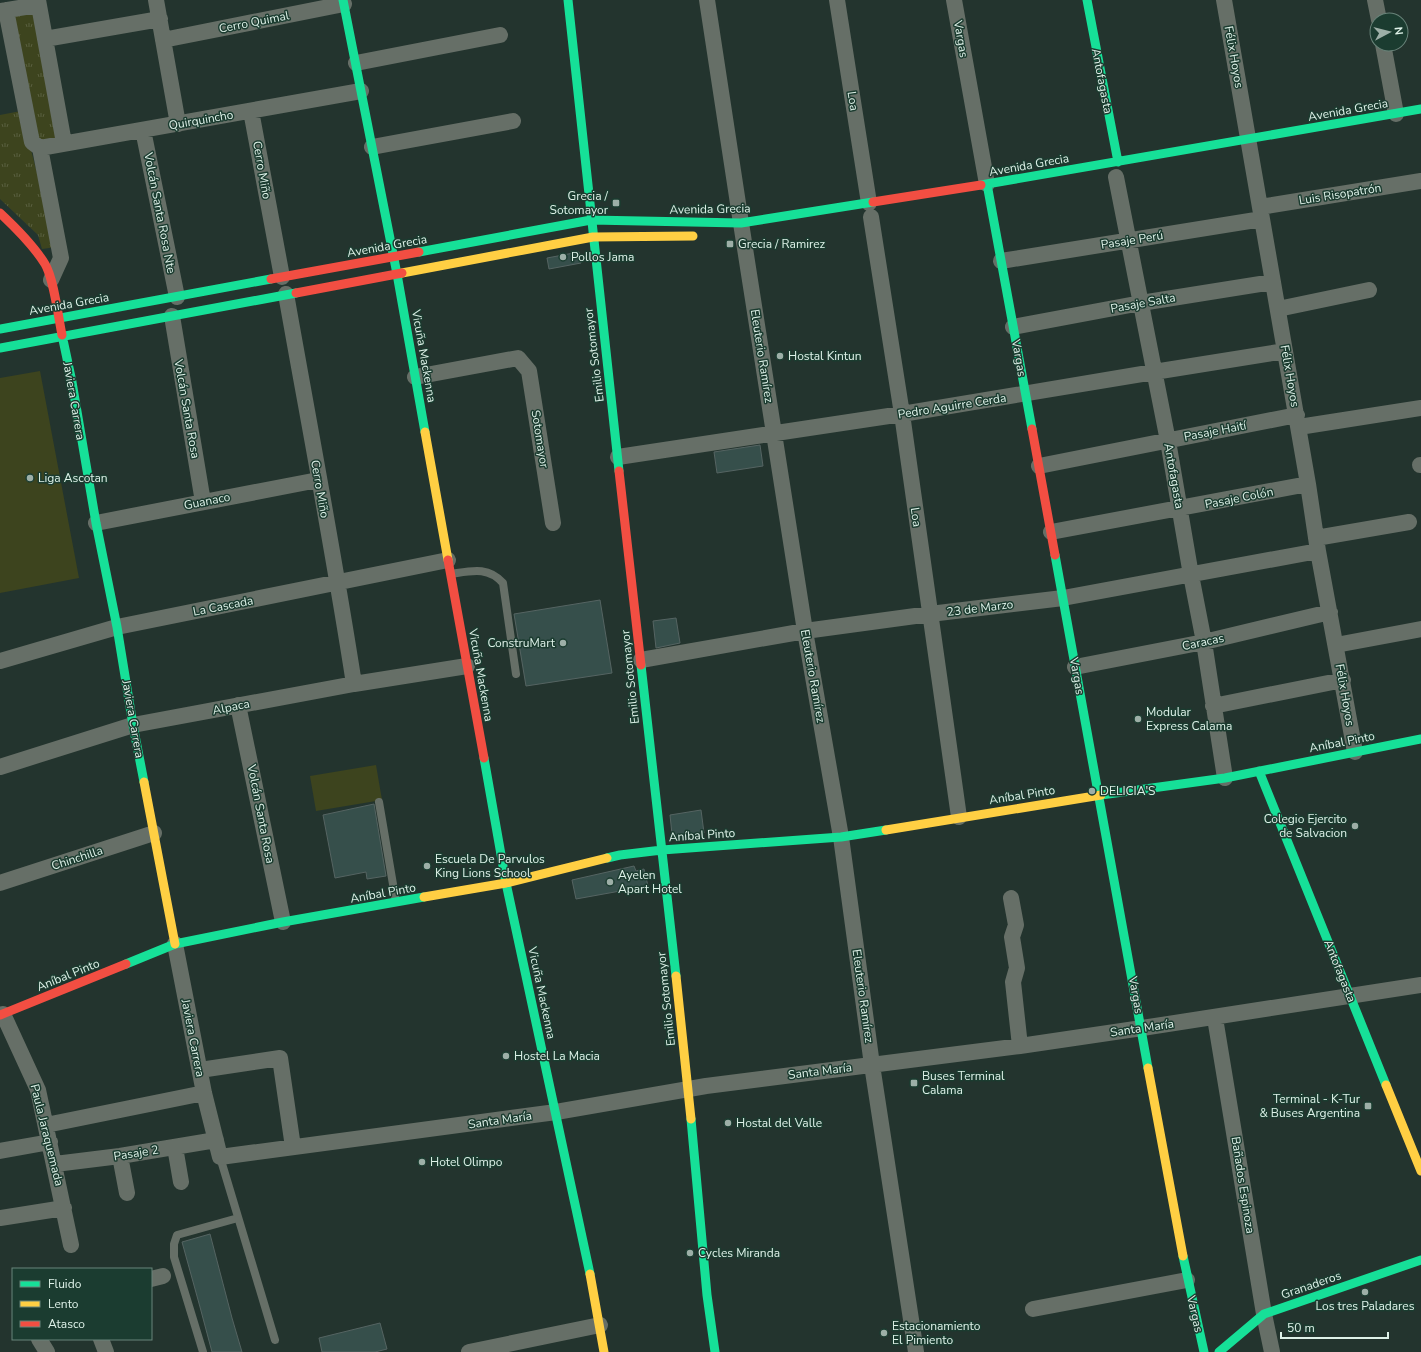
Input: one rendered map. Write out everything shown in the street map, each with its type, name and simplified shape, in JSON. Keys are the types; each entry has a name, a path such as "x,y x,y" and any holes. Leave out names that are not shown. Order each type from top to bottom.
{"street":[{"path":"156,0 178,124"},
{"name":"Emilio Sotomayor","path":"568,0 591,220 688,1089 707,1295 715,1352"},
{"name":"Eleuterio Ramírez","path":"707,0 805,632 841,837 872,1064 916,1352"},
{"name":"Loa","path":"837,0 902,414 959,817"},
{"name":"Vargas","path":"954,0 1187,1280 1204,1352"},
{"name":"Antofagasta","path":"1087,0 1128,240 1168,441 1204,642 1225,778"},
{"name":"Félix Hoyos","path":"1224,0 1298,421 1317,545 1355,752"},
{"path":"1375,0 1377,12"},
{"name":"Cerro Quimal","path":"163,40 344,2"},
{"name":"Vicuña Mackenna","path":"344,2 397,274 506,883 585,1248 604,1352"},
{"path":"51,280 61,258 40,148 32,142 3,10 38,3 64,143"},
{"path":"45,39 160,19"},
{"path":"356,62 500,35"},
{"path":"1384,52 1396,114"},
{"name":"Quirquincho","path":"40,148 361,91"},
{"name":"Avenida Grecia","path":"0,329 591,220 742,232 989,195 1250,150 1396,114 1421,110"},
{"name":"Cerro Miño","path":"251,111 282,277"},
{"path":"372,147 513,120"},
{"name":"Volcán Santa Rosa Nte","path":"144,130 177,297"},
{"name":"Luis Risopatrón","path":"1261,213 1421,181"},
{"name":"Javiera Carrera","path":"0,213 17,229 45,264 51,280 72,382 96,523 117,627 133,725 175,944 204,1093 220,1157"},
{"name":"Pasaje Perú","path":"1001,261 1128,240 1261,213"},
{"path":"0,348 593,238 704,236"},
{"name":"Pasaje Salta","path":"1013,327 1141,303 1273,282"},
{"path":"1278,309 1369,290"},
{"name":"Cerro Miño","path":"286,294 318,480 338,583 354,684"},
{"name":"Volcán Santa Rosa","path":"172,316 203,502"},
{"name":"Pedro Aguirre Cerda","path":"618,457 902,414 1285,352"},
{"name":"Sotomayor","path":"415,377 518,358 529,371 553,523"},
{"path":"1298,421 1421,408"},
{"name":"Pasaje Haití","path":"1039,466 1168,441 1298,421"},
{"name":"Guanaco","path":"96,523 318,480"},
{"name":"Pasaje Colón","path":"1051,532 1308,484"},
{"name":"23 de Marzo","path":"640,660 805,632 930,614 1063,598 1191,575 1409,522"},
{"name":"La Cascada","path":"0,661 117,627 338,583 449,567"},
{"name":"Caracas","path":"1075,666 1204,642 1330,612"},
{"path":"1336,645 1421,629"},
{"name":"Alpaca","path":"0,767 133,725 354,684 467,666"},
{"path":"1213,706 1343,680"},
{"name":"Volcán Santa Rosa","path":"238,705 283,922"},
{"name":"Aníbal Pinto","path":"1,1012 175,944 283,922 506,883 620,855 662,850 841,837 1099,795 1225,778 1259,770 1421,739"},
{"name":"Antofagasta","path":"1259,770 1421,1171"},
{"name":"Chinchilla","path":"0,883 154,833"},
{"path":"1011,898 1016,925 1012,937 1017,968 1012,982 1020,1046"},
{"name":"Santa María","path":"220,1157 556,1112 688,1089 1020,1046 1215,1018 1421,985"},
{"name":"Paula Jaraquemada","path":"1,1012 38,1090 55,1164 71,1245"},
{"name":"Bañados Espinoza","path":"1215,1018 1264,1314 1272,1352"},
{"path":"200,1070 280,1058 294,1147"},
{"path":"46,1125 204,1093"},
{"name":"Pasaje 2","path":"55,1164 120,1156 216,1140"},
{"path":"0,1151 50,1142"},
{"path":"176,1147 181,1182"},
{"path":"120,1156 127,1193"},
{"path":"0,1218 64,1208"},
{"name":"Granaderos","path":"1219,1352 1264,1314 1421,1260"},
{"path":"1033,1309 1187,1280"},
{"path":"469,1352 600,1325"},
{"path":"41,1340 47,1352"},
{"path":"101,1340 106,1352"}],"lane":[{"path":"449,567 476,570 493,574 503,583 516,674"},
{"path":"379,802 396,903"},
{"path":"220,1157 275,1340"},
{"path":"203,1352 174,1257 174,1244 178,1235 238,1218"}],"green space":[{"path":"35,12 57,133 55,138 40,142 9,17"},
{"path":"21,111 56,247 42,249 38,235 0,199 0,115"},
{"name":"Liga Ascotan","path":"40,371 79,578 0,593 0,378"},
{"path":"376,765 382,800 316,811 310,776"}],"building":[{"name":"Pollos Jama","path":"579,252 581,263 549,269 547,258"},
{"path":"760,445 763,466 717,473 714,452"},
{"name":"ConstruMart","path":"600,600 612,673 526,686 514,614"},
{"path":"676,618 680,643 656,648 653,621"},
{"path":"374,804 386,876 367,879 366,872 335,878 323,815"},
{"path":"701,810 704,833 675,837 672,834 670,815"},
{"name":"Ayelen Apart Hotel","path":"634,866 636,871 644,869 648,886 576,899 572,880"},
{"path":"210,1234 242,1352 212,1352 182,1242"},
{"path":"380,1323 387,1349 375,1352 322,1352 319,1338"}],"traffic: fast":[{"path":"343,0 397,274 425,432"},
{"path":"568,0 619,471"},
{"path":"1087,0 1118,162"},
{"path":"981,185 1421,109"},
{"path":"987,184 1032,429"},
{"path":"419,252 591,220 741,223 873,202"},
{"path":"0,329 271,279"},
{"path":"0,348 296,293"},
{"path":"62,335 72,382 96,523 117,627 144,782"},
{"path":"1055,555 1148,1068"},
{"path":"641,665 676,976"},
{"path":"1101,795 1225,778 1421,739"},
{"path":"484,758 506,883 590,1274"},
{"path":"1259,771 1386,1085"},
{"path":"607,858 662,850 841,837 886,830"},
{"path":"126,964 175,944 283,922 424,897"},
{"path":"691,1119 707,1295 715,1352"},
{"path":"1183,1256 1204,1352"},
{"path":"1219,1352 1264,1314 1421,1260"}],"traffic: slow":[{"path":"402,273 593,237 693,236"},
{"path":"425,432 448,560"},
{"path":"144,782 175,944"},
{"path":"886,830 1101,795"},
{"path":"424,897 506,883 607,858"},
{"path":"676,976 691,1119"},
{"path":"1148,1068 1183,1256"},
{"path":"1386,1085 1421,1171"},
{"path":"590,1274 604,1352"}],"traffic: jam":[{"path":"873,202 981,185"},
{"path":"0,213 30,244 45,264 51,279 62,335"},
{"path":"271,279 419,252"},
{"path":"296,293 402,273"},
{"path":"1032,429 1055,555"},
{"path":"619,471 641,665"},
{"path":"448,560 484,758"},
{"path":"0,1015 126,964"}],"place":[{"name":"Grecia / Sotomayor","path":"616,203"},
{"name":"Grecia / Ramirez","path":"730,244"},
{"name":"Pollos Jama","path":"563,257"},
{"name":"Hostal Kintun","path":"780,356"},
{"name":"Liga Ascotan","path":"30,478"},
{"name":"ConstruMart","path":"563,643"},
{"name":"Modular Express Calama","path":"1138,719"},
{"name":"DELICIA'S","path":"1092,791"},
{"name":"Colegio Ejercito de Salvacion","path":"1355,826"},
{"name":"Escuela De Parvulos King Lions School","path":"427,866"},
{"name":"Ayelen Apart Hotel","path":"610,882"},
{"name":"Hostel La Macia","path":"506,1056"},
{"name":"Buses Terminal Calama","path":"914,1083"},
{"name":"Terminal - K-Tur & Buses Argentina","path":"1368,1106"},
{"name":"Hostal del Valle","path":"728,1123"},
{"name":"Hotel Olimpo","path":"422,1162"},
{"name":"Cycles Miranda","path":"690,1253"},
{"name":"Los tres Paladares","path":"1365,1292"},
{"name":"Estacionamiento El Pimiento","path":"884,1333"}]}
